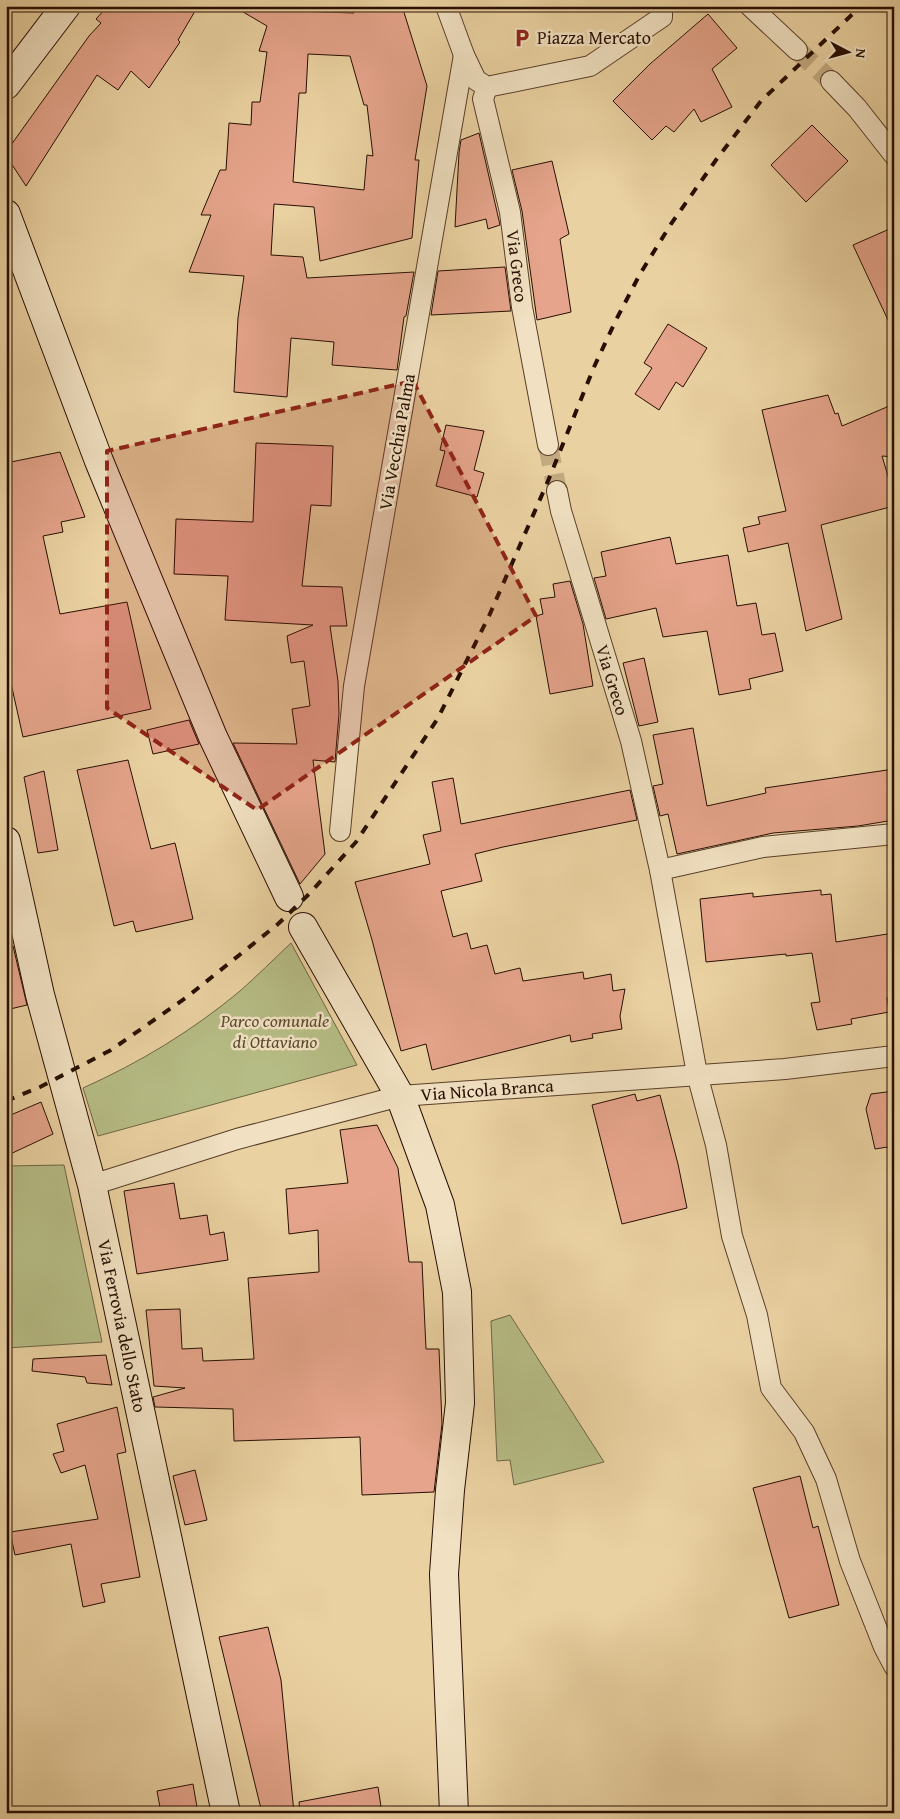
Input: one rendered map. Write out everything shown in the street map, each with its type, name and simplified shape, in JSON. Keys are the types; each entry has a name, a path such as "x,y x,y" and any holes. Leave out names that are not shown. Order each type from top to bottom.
{"main road":[{"path":"6,85 66,6"},
{"path":"6,214 98,461 214,737 289,897"},
{"name":"Via Ferrovia dello Stato","path":"6,841 40,995 92,1185 226,1813"},
{"path":"303,927 400,1096 440,1205 457,1292 460,1403 450,1490 444,1574 454,1813"}],"street":[{"path":"446,6 464,55 476,80 487,87 590,66 662,17 662,6"},
{"path":"750,6 797,50"},
{"name":"Via Vecchia Palma","path":"340,830 354,686 464,55"},
{"path":"831,81 857,108 894,155"},
{"name":"Via Greco","path":"487,87 483,99 510,212 522,307 548,445"},
{"name":"Via Greco","path":"557,491 631,741 660,870 697,1074 716,1145 732,1236 757,1315 771,1388 804,1432 826,1479 850,1560 884,1647 894,1666"},
{"path":"660,870 763,848 894,834"},
{"name":"Via Nicola Branca","path":"92,1185 237,1139 400,1096 786,1069 894,1056"}],"highlighted area":[{"path":"413,381 536,616 257,810 107,708 107,451"}],"green space":[{"name":"Parco comunale di Ottaviano","path":"291,943 357,1065 98,1136 83,1088 145,1057 203,1020 240,991"},
{"path":"64,1165 102,1342 6,1348 6,1166"},
{"path":"510,1315 604,1462 514,1485 510,1460 497,1461 491,1321"}],"building":[{"path":"108,6 198,6 178,40 180,42 149,88 131,71 118,90 97,75 26,186 9,160 11,145 89,36 101,23 96,19"},
{"path":"352,6 402,6 427,86 415,160 419,160 412,238 320,261 314,207 274,204 271,255 303,257 307,278 414,272 406,316 404,317 397,370 332,365 334,342 291,338 287,397 234,392 238,318 244,276 189,272 211,215 201,215 220,170 226,170 229,123 251,125 252,102 260,102 267,52 259,51 267,26 238,9 354,13","holes":["308,54 350,56 364,105 367,105 373,156 367,155 364,190 293,182 299,93 306,93"]},
{"path":"708,14 737,48 712,69 732,107 701,122 694,109 674,132 666,126 652,140 613,101 650,64"},
{"path":"812,125 848,161 806,202 771,165"},
{"path":"479,133 500,225 488,229 486,219 455,227 461,140"},
{"path":"552,161 569,234 560,239 571,312 537,320 522,211 512,170"},
{"path":"894,227 894,333 853,245"},
{"path":"505,267 511,311 431,315 438,271"},
{"path":"668,324 707,348 683,387 676,382 659,410 635,394 652,368 644,363"},
{"path":"828,395 835,414 838,413 842,426 894,404 894,457 882,456 894,496 894,506 821,525 842,619 806,631 788,543 748,552 743,528 760,524 758,517 786,511 762,410"},
{"path":"446,425 484,431 474,470 484,473 477,497 436,486 445,451 440,450"},
{"path":"256,443 333,446 331,506 311,505 302,586 342,587 347,626 330,626 338,681 339,714 335,762 313,760 325,854 300,884 233,743 297,744 292,709 310,706 304,661 291,663 287,636 313,625 225,620 228,576 174,574 176,519 253,522"},
{"path":"60,452 85,517 61,522 63,532 43,536 60,614 127,602 151,709 23,737 6,661 6,463"},
{"path":"670,537 676,564 728,555 737,606 756,603 762,635 775,633 783,671 749,679 751,689 719,695 707,631 663,637 656,608 606,619 594,578 606,576 601,552"},
{"path":"570,581 583,624 593,686 550,694 536,616 543,614 540,599 555,597 553,584"},
{"path":"644,658 658,722 639,726 623,663"},
{"path":"189,720 199,744 153,754 147,730"},
{"path":"693,728 707,806 766,793 765,788 894,769 894,820 858,826 773,833 677,854 668,814 660,816 653,786 663,784 653,735"},
{"path":"128,760 151,849 175,843 193,919 136,932 133,921 114,926 77,770"},
{"path":"44,771 58,850 38,853 24,777"},
{"path":"453,778 461,824 630,790 637,820 475,854 482,881 441,891 453,937 467,933 471,949 487,945 495,974 520,968 523,981 583,972 584,979 611,974 613,991 625,989 620,1016 622,1029 592,1034 593,1038 571,1042 570,1035 432,1070 426,1044 401,1051 355,882 430,864 423,835 441,831 432,782"},
{"path":"821,890 821,895 831,894 836,942 894,933 894,997 887,998 889,1012 851,1019 852,1024 817,1030 811,1003 820,1002 812,953 706,962 700,899 753,893 753,897"},
{"path":"13,946 27,1005 6,1010 6,947"},
{"path":"894,1091 894,1146 875,1149 866,1109 871,1094"},
{"path":"635,1094 637,1101 660,1095 687,1208 622,1224 592,1105"},
{"path":"41,1102 53,1134 6,1156 6,1117"},
{"path":"377,1125 398,1168 409,1262 422,1262 426,1349 439,1349 442,1424 434,1492 362,1495 360,1437 234,1441 233,1409 155,1407 153,1397 185,1388 154,1386 146,1310 180,1309 182,1349 202,1348 203,1361 254,1359 248,1278 319,1272 318,1230 289,1234 286,1189 348,1183 340,1130"},
{"path":"174,1183 180,1219 207,1215 210,1235 224,1232 228,1260 137,1274 124,1191"},
{"path":"106,1355 112,1385 87,1383 85,1377 32,1371 33,1359"},
{"path":"117,1407 126,1452 117,1454 140,1577 101,1584 105,1602 83,1607 71,1544 15,1555 10,1532 98,1519 85,1465 61,1473 53,1454 64,1451 57,1424"},
{"path":"195,1470 207,1520 185,1525 173,1476"},
{"path":"800,1476 813,1528 818,1526 839,1605 789,1618 753,1488"},
{"path":"268,1627 281,1680 294,1813 262,1813 219,1637"},
{"path":"193,1784 198,1813 161,1813 157,1791"},
{"path":"378,1787 382,1813 300,1813 299,1802"}],"tunnel":[{"path":"797,50 831,81"},
{"path":"548,445 557,491"}],"railway":[{"path":"6,1101 40,1087 111,1050 187,997 278,924 309,894 356,842 438,718 489,616 548,481 594,367 640,274 671,224 761,101 861,6"}],"place":[{"name":"Piazza Mercato","path":"522,38"}]}
